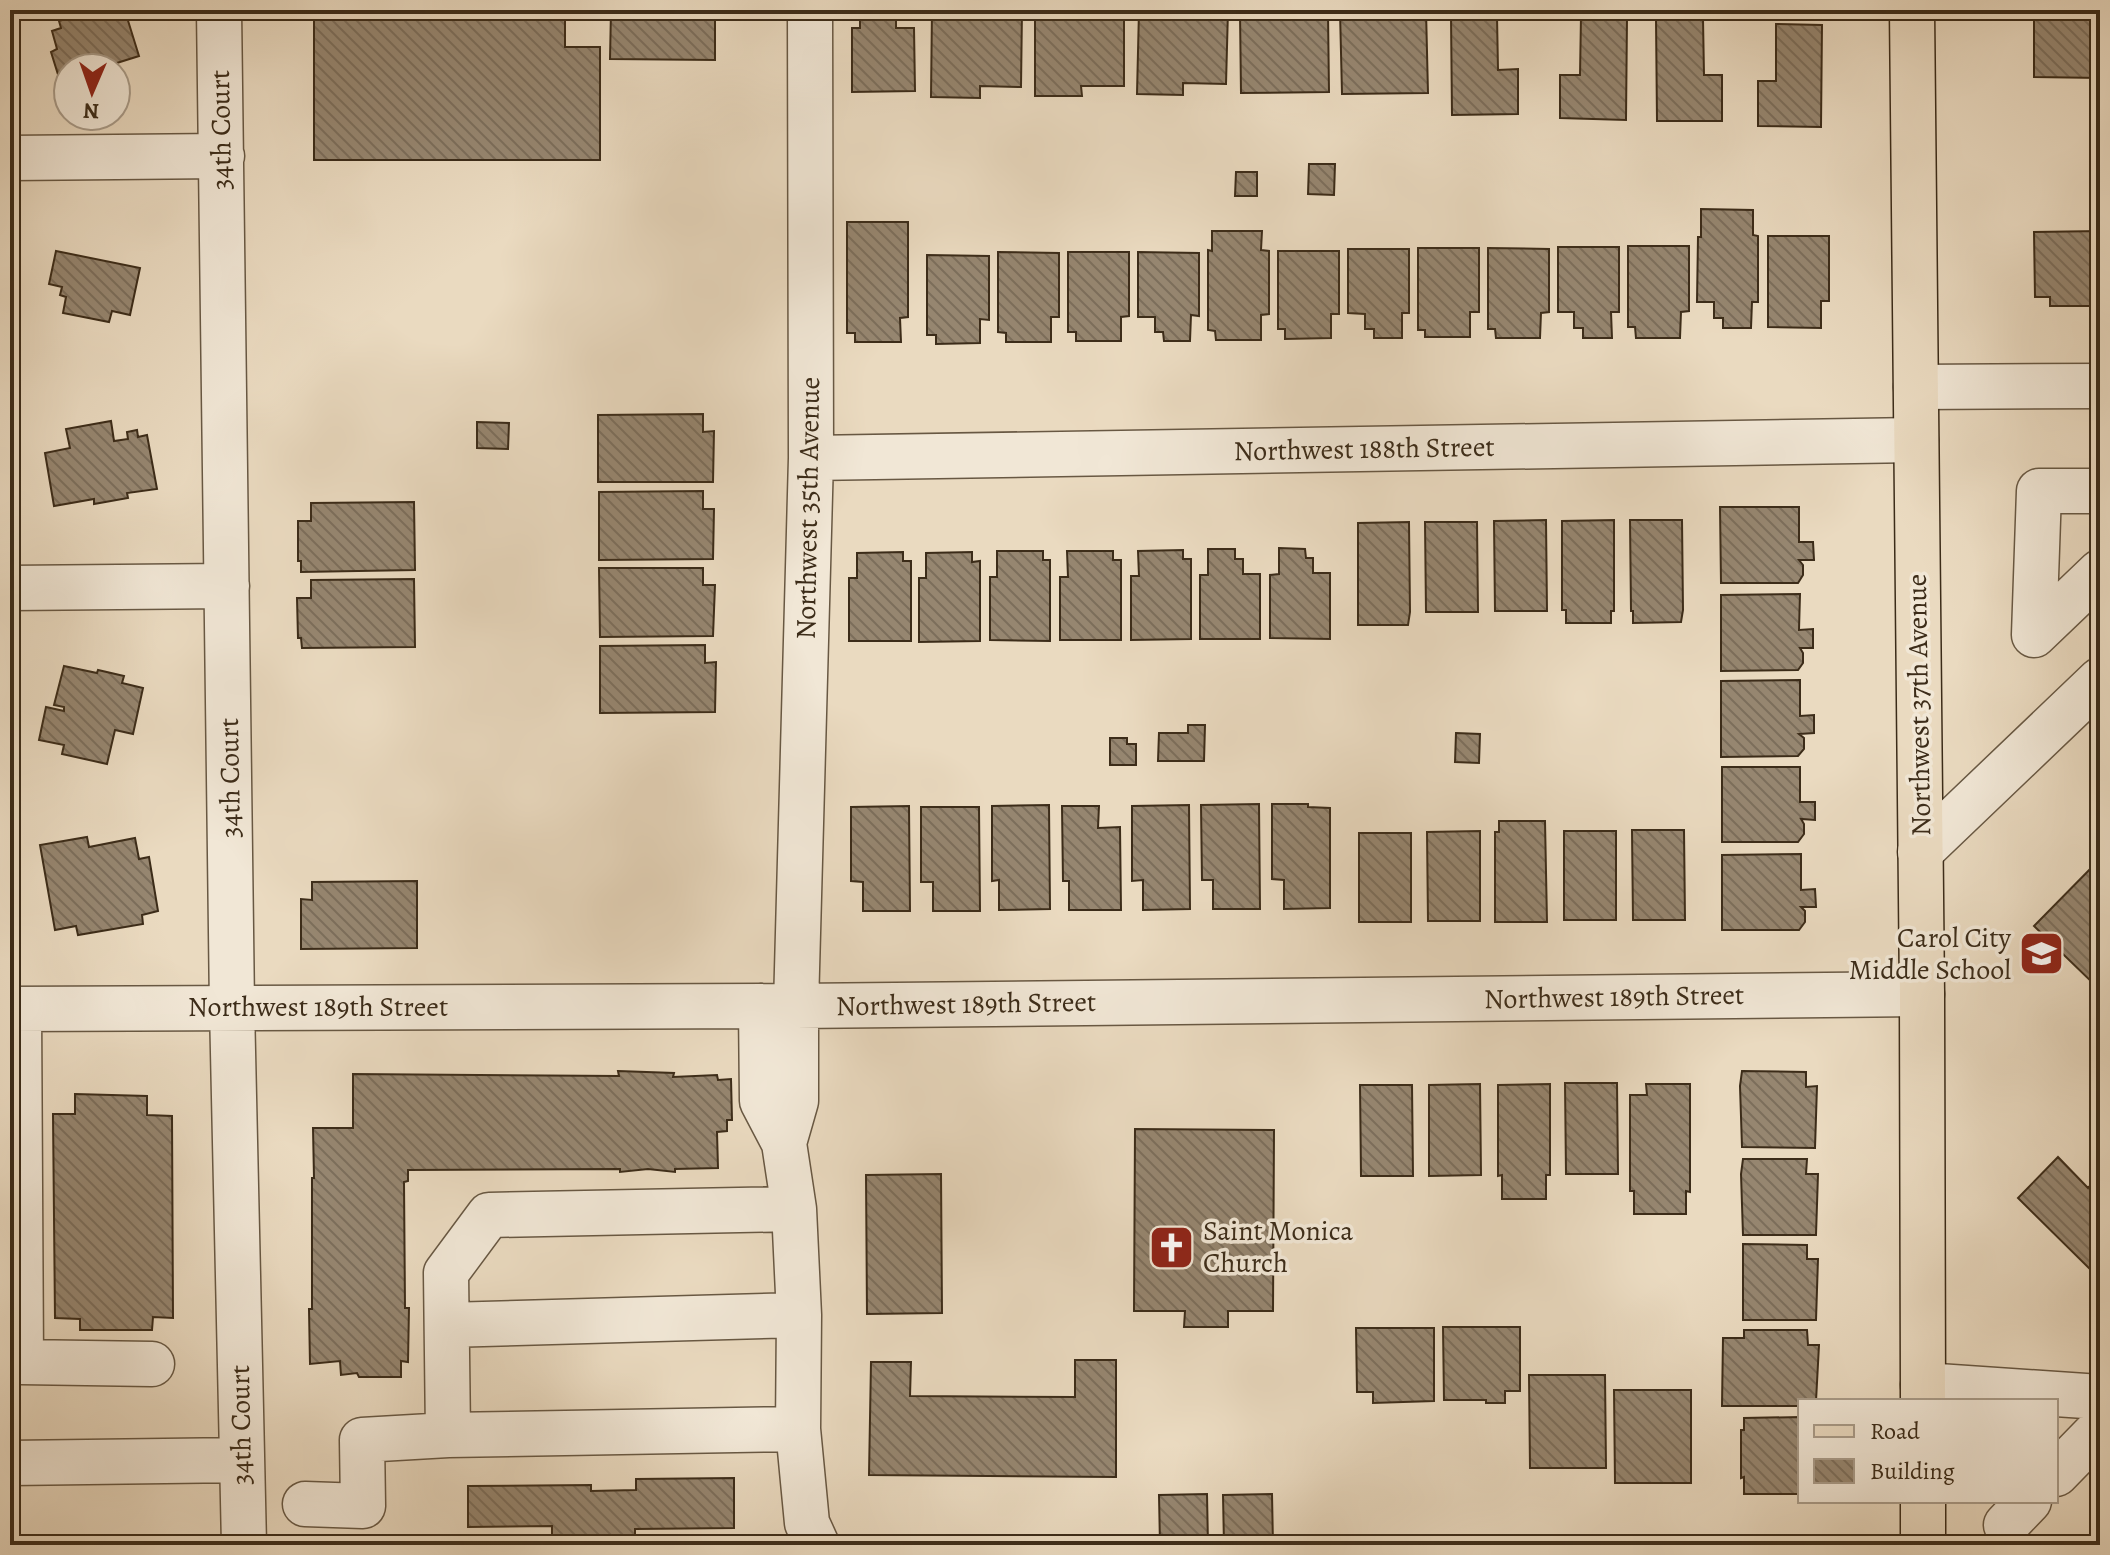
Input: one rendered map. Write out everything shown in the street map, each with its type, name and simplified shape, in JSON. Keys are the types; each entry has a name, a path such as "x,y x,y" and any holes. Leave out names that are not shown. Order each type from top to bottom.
{"main road":[{"name":"Northwest 37th Avenue","path":"1912,10 1923,1393"},
{"path":"1923,1503 1923,1545"}],"street":[{"name":"34th Court","path":"219,10 232,1007 244,1545"},
{"name":"Northwest 35th Avenue","path":"794,1209 784,1143 796,1101 778,1006 811,458 810,10"},
{"path":"10,158 222,156"},
{"path":"1916,387 2100,386"},
{"name":"Northwest 188th Street","path":"811,458 1916,440"},
{"path":"2100,491 2039,491 2034,635 2100,572"},
{"path":"10,588 227,586"},
{"path":"1920,852 2100,680"},
{"name":"Northwest 189th Street","path":"14,1009 778,1006 1922,994"},
{"path":"14,1009 21,1362 152,1364"},
{"path":"448,1435 446,1273 489,1215 794,1209 799,1315 798,1429 807,1523 817,1545"},
{"path":"447,1325 799,1315"},
{"path":"1923,1393 2100,1397"},
{"path":"305,1504 363,1506 362,1440 448,1435 798,1429"},
{"path":"2058,1472 2100,1429"},
{"path":"10,1463 242,1460"}],"building":[{"path":"93,10 106,10 108,16 125,11 139,56 132,58 132,52 52,52 52,55 51,52 57,49 52,31 61,28 59,21"},
{"path":"314,10 565,10 565,47 600,47 600,160 314,160"},
{"path":"611,10 715,10 715,60 610,59"},
{"path":"860,10 896,13 896,28 914,28 915,91 852,92 852,28 860,28"},
{"path":"932,10 1022,10 1021,87 980,86 980,98 931,97"},
{"path":"1035,10 1124,10 1124,86 1081,86 1082,96 1035,96"},
{"path":"1139,10 1228,10 1226,84 1183,83 1183,95 1137,94"},
{"path":"1426,10 1428,93 1342,94 1340,11"},
{"path":"2049,10 2100,10 2100,78 2034,77 2034,13 2049,13"},
{"path":"1328,12 1329,92 1241,93 1240,13"},
{"path":"1451,16 1497,16 1498,70 1518,69 1518,114 1452,115"},
{"path":"1581,16 1627,17 1626,120 1560,118 1560,75 1580,75"},
{"path":"1656,19 1703,19 1704,75 1722,75 1722,121 1657,121"},
{"path":"1776,24 1822,25 1821,127 1758,126 1758,81 1776,81"},
{"path":"1309,164 1335,164 1334,195 1308,194"},
{"path":"1236,172 1257,172 1257,196 1235,196"},
{"path":"1701,209 1753,210 1753,235 1758,236 1758,302 1752,302 1751,328 1723,328 1723,318 1714,318 1714,302 1697,302"},
{"path":"847,222 908,222 908,317 900,318 901,342 855,342 855,333 847,333"},
{"path":"1212,231 1262,231 1261,250 1269,251 1269,314 1261,315 1261,340 1216,340 1215,331 1208,330 1208,250 1212,251"},
{"path":"2100,231 2100,306 2050,306 2050,297 2035,297 2034,232"},
{"path":"1768,236 1829,236 1829,301 1821,301 1821,328 1768,327"},
{"path":"1628,246 1689,246 1689,311 1681,312 1680,338 1636,338 1635,327 1628,327"},
{"path":"1558,247 1619,247 1619,312 1611,312 1612,338 1583,338 1583,328 1574,328 1574,312 1558,312"},
{"path":"1418,248 1479,248 1479,312 1470,312 1470,337 1425,337 1425,330 1418,330"},
{"path":"1488,248 1549,249 1549,312 1541,313 1540,338 1496,338 1495,329 1488,329"},
{"path":"1348,249 1409,249 1409,313 1402,313 1402,338 1374,338 1374,329 1365,329 1365,314 1348,313"},
{"path":"56,251 140,268 130,315 112,311 109,322 63,313 66,297 60,295 62,287 49,284"},
{"path":"1278,251 1339,251 1339,314 1331,314 1331,338 1285,339 1285,329 1278,329"},
{"path":"998,252 1059,253 1059,317 1051,317 1051,342 1006,342 1006,333 998,332"},
{"path":"1068,252 1129,252 1129,316 1121,317 1121,341 1076,341 1076,332 1068,332"},
{"path":"1138,252 1199,253 1199,316 1191,315 1190,341 1164,341 1163,332 1155,332 1155,317 1138,317"},
{"path":"927,255 989,256 989,320 980,319 980,343 936,344 936,335 927,335"},
{"path":"703,414 703,432 714,431 713,482 598,482 598,415"},
{"path":"111,421 114,441 128,439 127,432 137,430 138,437 147,435 157,489 127,493 128,498 94,504 94,499 54,506 45,453 70,448 66,429"},
{"path":"477,422 509,423 508,449 477,448"},
{"path":"703,491 703,509 714,509 713,559 599,560 599,492"},
{"path":"414,502 415,570 301,572 298,521 311,521 311,503"},
{"path":"1720,507 1799,507 1799,542 1813,542 1814,560 1799,560 1803,565 1803,575 1798,583 1721,583"},
{"path":"1546,520 1547,611 1495,611 1494,521"},
{"path":"1614,520 1614,611 1611,611 1611,623 1566,623 1566,610 1562,610 1562,521"},
{"path":"1630,520 1682,520 1681,622 1633,623"},
{"path":"1409,522 1408,625 1358,625 1358,523"},
{"path":"1425,522 1477,522 1478,612 1426,612"},
{"path":"1279,548 1305,549 1306,558 1313,558 1313,573 1330,573 1330,639 1270,638 1270,575 1279,574"},
{"path":"1208,549 1235,549 1235,559 1243,559 1243,574 1260,574 1260,639 1200,639 1200,575 1208,575"},
{"path":"1183,550 1183,559 1191,559 1191,639 1131,640 1131,576 1139,576 1138,551"},
{"path":"997,551 1043,551 1043,560 1050,560 1050,641 990,640 990,577 997,577"},
{"path":"1067,551 1113,551 1113,560 1121,560 1121,640 1060,640 1060,577 1068,577"},
{"path":"903,552 903,561 911,561 911,641 849,641 849,578 857,578 857,553"},
{"path":"972,552 972,562 980,561 980,641 919,642 919,578 926,578 926,553"},
{"path":"599,568 703,568 703,585 715,585 713,636 600,637"},
{"path":"414,579 415,647 302,648 301,638 298,638 297,598 311,598 311,580"},
{"path":"1800,594 1799,630 1813,629 1813,648 1800,648 1803,663 1798,670 1721,671 1721,595"},
{"path":"705,645 705,663 716,662 715,712 600,713 600,646"},
{"path":"64,666 124,676 122,683 143,688 133,734 115,730 107,764 62,754 64,745 39,740 46,707 64,711 64,707 54,705"},
{"path":"1800,680 1800,716 1814,715 1814,733 1799,734 1804,738 1804,749 1798,756 1721,757 1721,681"},
{"path":"1188,725 1205,725 1204,761 1158,761 1159,733 1188,733"},
{"path":"1456,733 1480,734 1479,763 1455,762"},
{"path":"1110,738 1127,738 1127,744 1136,744 1136,765 1110,765"},
{"path":"1722,767 1800,767 1800,802 1815,802 1815,820 1801,819 1804,834 1798,842 1722,842"},
{"path":"1259,804 1260,909 1213,909 1213,880 1202,880 1201,805"},
{"path":"1272,804 1308,804 1308,807 1330,808 1330,908 1284,909 1284,880 1272,879"},
{"path":"1049,805 1050,909 999,910 999,880 992,881 992,806"},
{"path":"1189,805 1190,909 1143,910 1143,880 1132,881 1132,806"},
{"path":"909,806 910,911 863,911 863,882 851,881 851,807"},
{"path":"1062,806 1099,806 1098,828 1120,827 1121,910 1069,910 1069,881 1063,881"},
{"path":"921,807 979,807 980,911 933,911 933,882 921,882"},
{"path":"1499,821 1545,821 1547,922 1495,922 1495,832 1499,832"},
{"path":"1632,830 1684,830 1685,920 1633,920"},
{"path":"1480,831 1480,921 1428,921 1427,832"},
{"path":"1564,831 1616,831 1616,920 1564,920"},
{"path":"1359,833 1411,833 1411,922 1359,922"},
{"path":"87,837 89,847 135,838 139,859 149,857 158,911 142,915 143,924 78,935 76,926 55,930 40,845"},
{"path":"1801,854 1801,890 1815,889 1816,907 1801,907 1805,911 1805,922 1799,930 1722,930 1722,855"},
{"path":"2100,859 2100,990 2034,926"},
{"path":"417,881 417,948 301,949 301,899 312,900 312,882"},
{"path":"618,1071 674,1073 673,1077 717,1075 718,1080 731,1079 732,1120 727,1120 727,1131 717,1132 718,1168 675,1169 675,1172 648,1169 620,1172 620,1169 408,1170 408,1181 404,1182 408,1362 401,1361 401,1377 359,1377 357,1373 341,1375 340,1361 310,1364 313,1128 353,1128 353,1074 619,1076"},
{"path":"1742,1071 1806,1072 1806,1087 1817,1086 1815,1148 1742,1147"},
{"path":"1565,1083 1617,1083 1618,1174 1566,1174"},
{"path":"1480,1084 1481,1175 1429,1176 1429,1085"},
{"path":"1550,1084 1550,1175 1546,1175 1546,1199 1502,1199 1502,1175 1498,1176 1498,1085"},
{"path":"1646,1084 1690,1084 1690,1192 1686,1191 1686,1214 1634,1214 1634,1191 1630,1191 1630,1095 1647,1095"},
{"path":"1360,1085 1412,1085 1413,1176 1361,1176"},
{"path":"75,1094 147,1096 147,1115 172,1116 173,1318 153,1317 152,1330 80,1330 80,1319 55,1318 53,1114 75,1114"},
{"path":"1135,1129 1274,1130 1273,1311 1228,1311 1228,1327 1184,1327 1185,1311 1134,1311"},
{"path":"2058,1157 2088,1188 2100,1175 2100,1279 2018,1198"},
{"path":"1743,1159 1807,1159 1806,1174 1818,1174 1816,1235 1743,1235"},
{"path":"941,1174 942,1313 867,1314 866,1175"},
{"path":"1743,1244 1807,1245 1807,1259 1818,1259 1816,1320 1743,1320"},
{"path":"1443,1327 1520,1327 1520,1391 1505,1391 1505,1403 1444,1400"},
{"path":"1356,1328 1434,1328 1434,1401 1373,1403 1373,1392 1357,1392"},
{"path":"1744,1330 1807,1330 1808,1345 1819,1345 1816,1399 1798,1399 1798,1406 1722,1406 1723,1338 1744,1338"},
{"path":"1075,1360 1116,1360 1116,1477 869,1475 871,1362 911,1362 910,1396 1075,1397"},
{"path":"1529,1375 1605,1375 1606,1468 1530,1468"},
{"path":"1614,1390 1691,1390 1691,1483 1615,1483"},
{"path":"1798,1417 1798,1494 1744,1494 1741,1430 1744,1430 1744,1418"},
{"path":"734,1478 734,1528 635,1529 635,1545 552,1545 552,1526 468,1527 468,1486 591,1485 591,1491 636,1490 636,1479"},
{"path":"1207,1494 1208,1545 1160,1545 1159,1495"},
{"path":"1272,1494 1273,1545 1224,1545 1223,1495"}],"place":[{"name":"Carol City Middle School","path":"2042,954"},
{"name":"Saint Monica Church","path":"1172,1247"}]}
